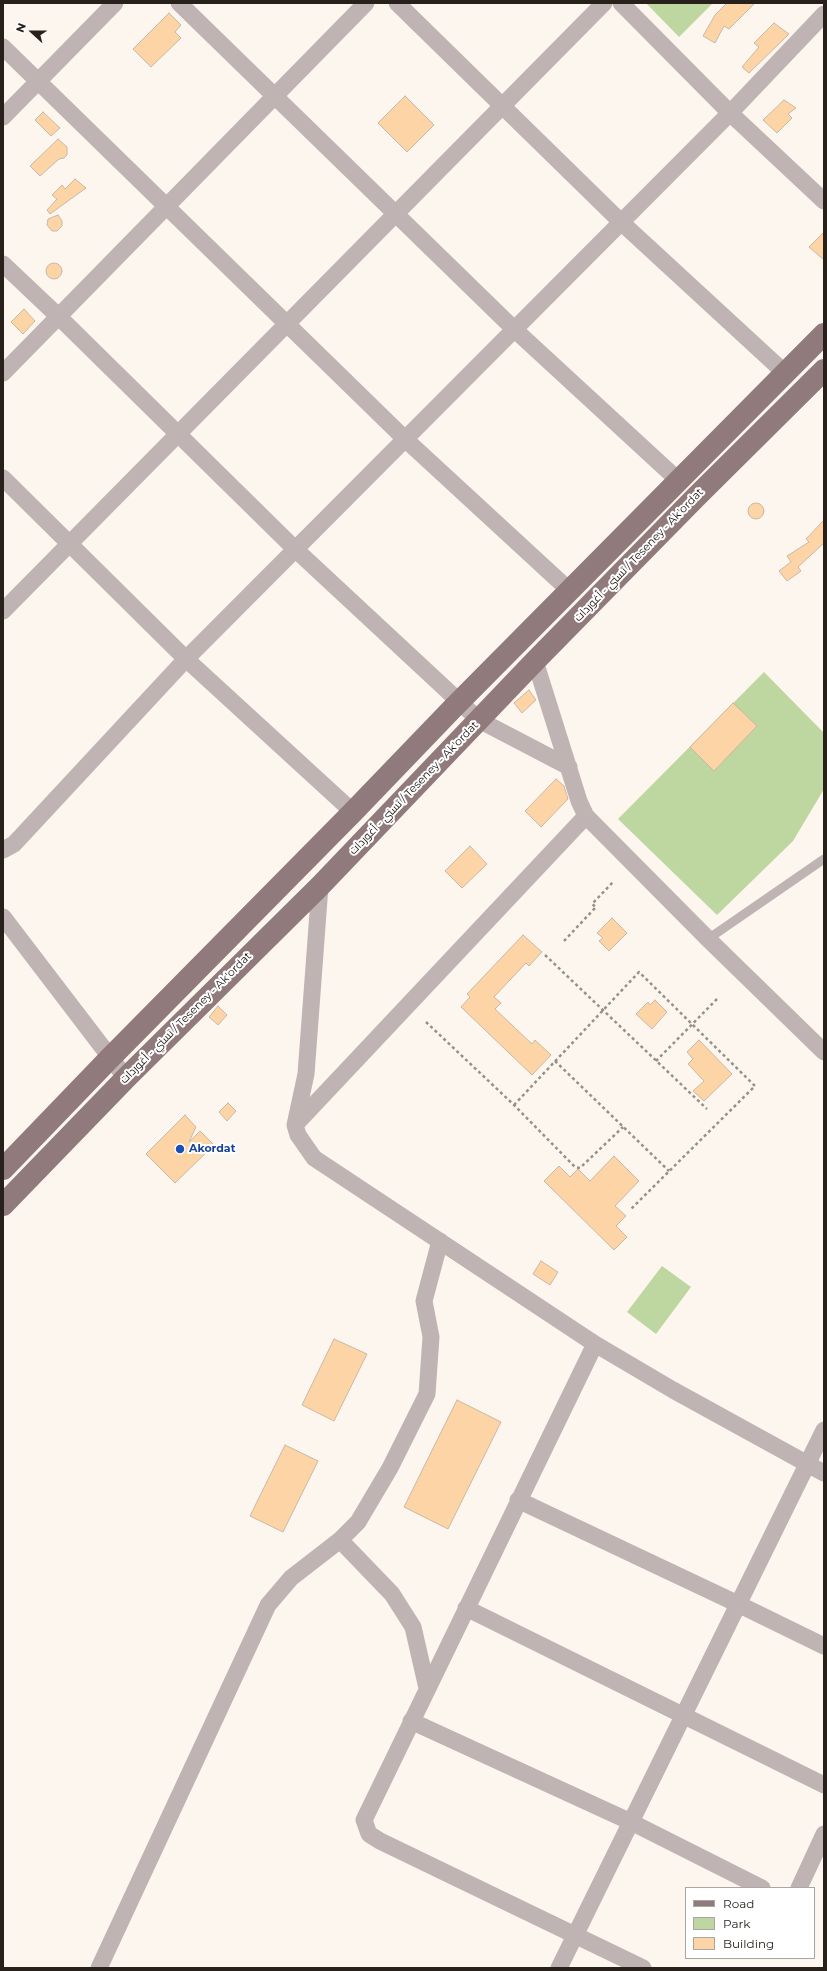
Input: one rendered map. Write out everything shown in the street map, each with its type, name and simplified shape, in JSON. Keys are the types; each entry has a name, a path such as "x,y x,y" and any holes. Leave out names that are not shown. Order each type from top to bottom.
{"main road":[{"path":"3,1169 459,702 824,334"},
{"name":"تسني - أغوردات / Teseney - Ak'ordat","path":"3,1205 126,1078 320,886 535,661 690,503 824,370"}],"street":[{"path":"3,117 115,3"},
{"path":"179,3 514,330 679,481"},
{"path":"3,373 366,3"},
{"path":"397,3 621,222 785,373"},
{"path":"3,611 604,3"},
{"path":"621,3 730,113 824,201"},
{"path":"3,850 14,844 186,659 730,113 824,14"},
{"path":"3,47 405,439 570,591"},
{"path":"3,264 58,316 295,549 479,720 569,767"},
{"path":"3,478 186,659 353,812"},
{"path":"535,661 579,800 586,816 708,939 824,1051"},
{"path":"295,1125 586,816"},
{"path":"320,886 306,1074 295,1125 298,1136 314,1158 595,1344 824,1473"},
{"path":"3,917 126,1078"},
{"path":"99,1968 268,1605 291,1578 340,1540 358,1522 382,1481 427,1394 431,1337 424,1300 440,1241"},
{"path":"595,1344 410,1721 364,1820 369,1834 380,1841 576,1934 643,1968"},
{"path":"559,1968 824,1430"},
{"path":"518,1500 824,1646"},
{"path":"340,1540 392,1594 413,1627 427,1688"},
{"path":"466,1608 824,1785"},
{"path":"410,1721 631,1822 760,1887"},
{"path":"798,1887 824,1834"}],"lane":[{"path":"708,939 824,859"}],"path":[{"path":"564,941 596,907 592,904 614,881"},
{"path":"544,955 707,1109"},
{"path":"514,1104 640,972 755,1086 630,1210"},
{"path":"656,1061 717,999"},
{"path":"426,1022 514,1104 576,1167 580,1168 623,1127"},
{"path":"555,1061 669,1171"}],"green space":[{"path":"646,3 713,3 679,37"},
{"path":"764,672 824,733 824,789 793,841 717,915 618,819"},
{"path":"662,1266 691,1287 656,1334 627,1312"}],"building":[{"path":"727,3 755,3 729,29 724,26 715,43 703,36 715,15"},
{"path":"169,13 181,25 175,32 181,38 151,67 133,49"},
{"path":"774,23 789,34 749,73 742,67 759,47 754,43"},
{"path":"405,96 434,125 407,152 378,123"},
{"path":"784,100 796,108 788,114 792,118 777,133 763,120"},
{"path":"43,112 60,128 51,136 35,120"},
{"path":"58,139 67,147 67,155 64,158 59,159 40,176 30,166"},
{"path":"75,179 86,188 50,214 47,210 57,199 52,195 62,185 65,189"},
{"path":"58,215 62,221 62,226 57,231 52,231 47,225 48,219"},
{"path":"824,232 824,260 809,247"},
{"path":"51,263 57,263 62,268 60,277 57,279 51,279 46,274 46,268"},
{"path":"24,309 35,321 23,334 11,322"},
{"path":"753,503 759,503 764,508 762,517 759,519 753,519 748,514 748,508"},
{"path":"824,520 824,543 798,567 801,571 787,581 779,571 791,562 787,556 809,542 806,539"},
{"path":"529,690 536,700 522,713 514,703"},
{"path":"733,703 757,726 714,771 690,747"},
{"path":"556,779 564,786 568,799 541,827 525,811"},
{"path":"470,846 487,864 462,888 445,871"},
{"path":"612,918 627,933 609,951 599,941 603,938 597,933"},
{"path":"523,935 542,952 529,966 526,963 494,997 501,1003 495,1009 532,1044 535,1040 551,1055 532,1075 461,1007 470,997 467,994"},
{"path":"655,1000 667,1012 652,1029 636,1014 648,1002 650,1005"},
{"path":"218,1006 227,1015 218,1025 209,1017"},
{"path":"699,1040 732,1074 704,1101 693,1091 704,1081 688,1064 693,1059 687,1052"},
{"path":"228,1103 236,1111 227,1121 219,1112"},
{"name":"Akordat","path":"185,1115 196,1127 189,1142 200,1131 214,1145 175,1183 146,1154"},
{"path":"614,1156 639,1181 615,1206 626,1216 616,1226 627,1237 614,1250 544,1181 559,1166 570,1177 578,1169 590,1181"},
{"path":"541,1261 558,1272 550,1285 533,1274"},
{"path":"334,1339 367,1354 334,1421 302,1405"},
{"path":"457,1400 501,1422 448,1529 404,1507"},
{"path":"285,1445 318,1461 283,1532 250,1516"}],"place":[{"name":"Akordat","path":"180,1149"}]}
